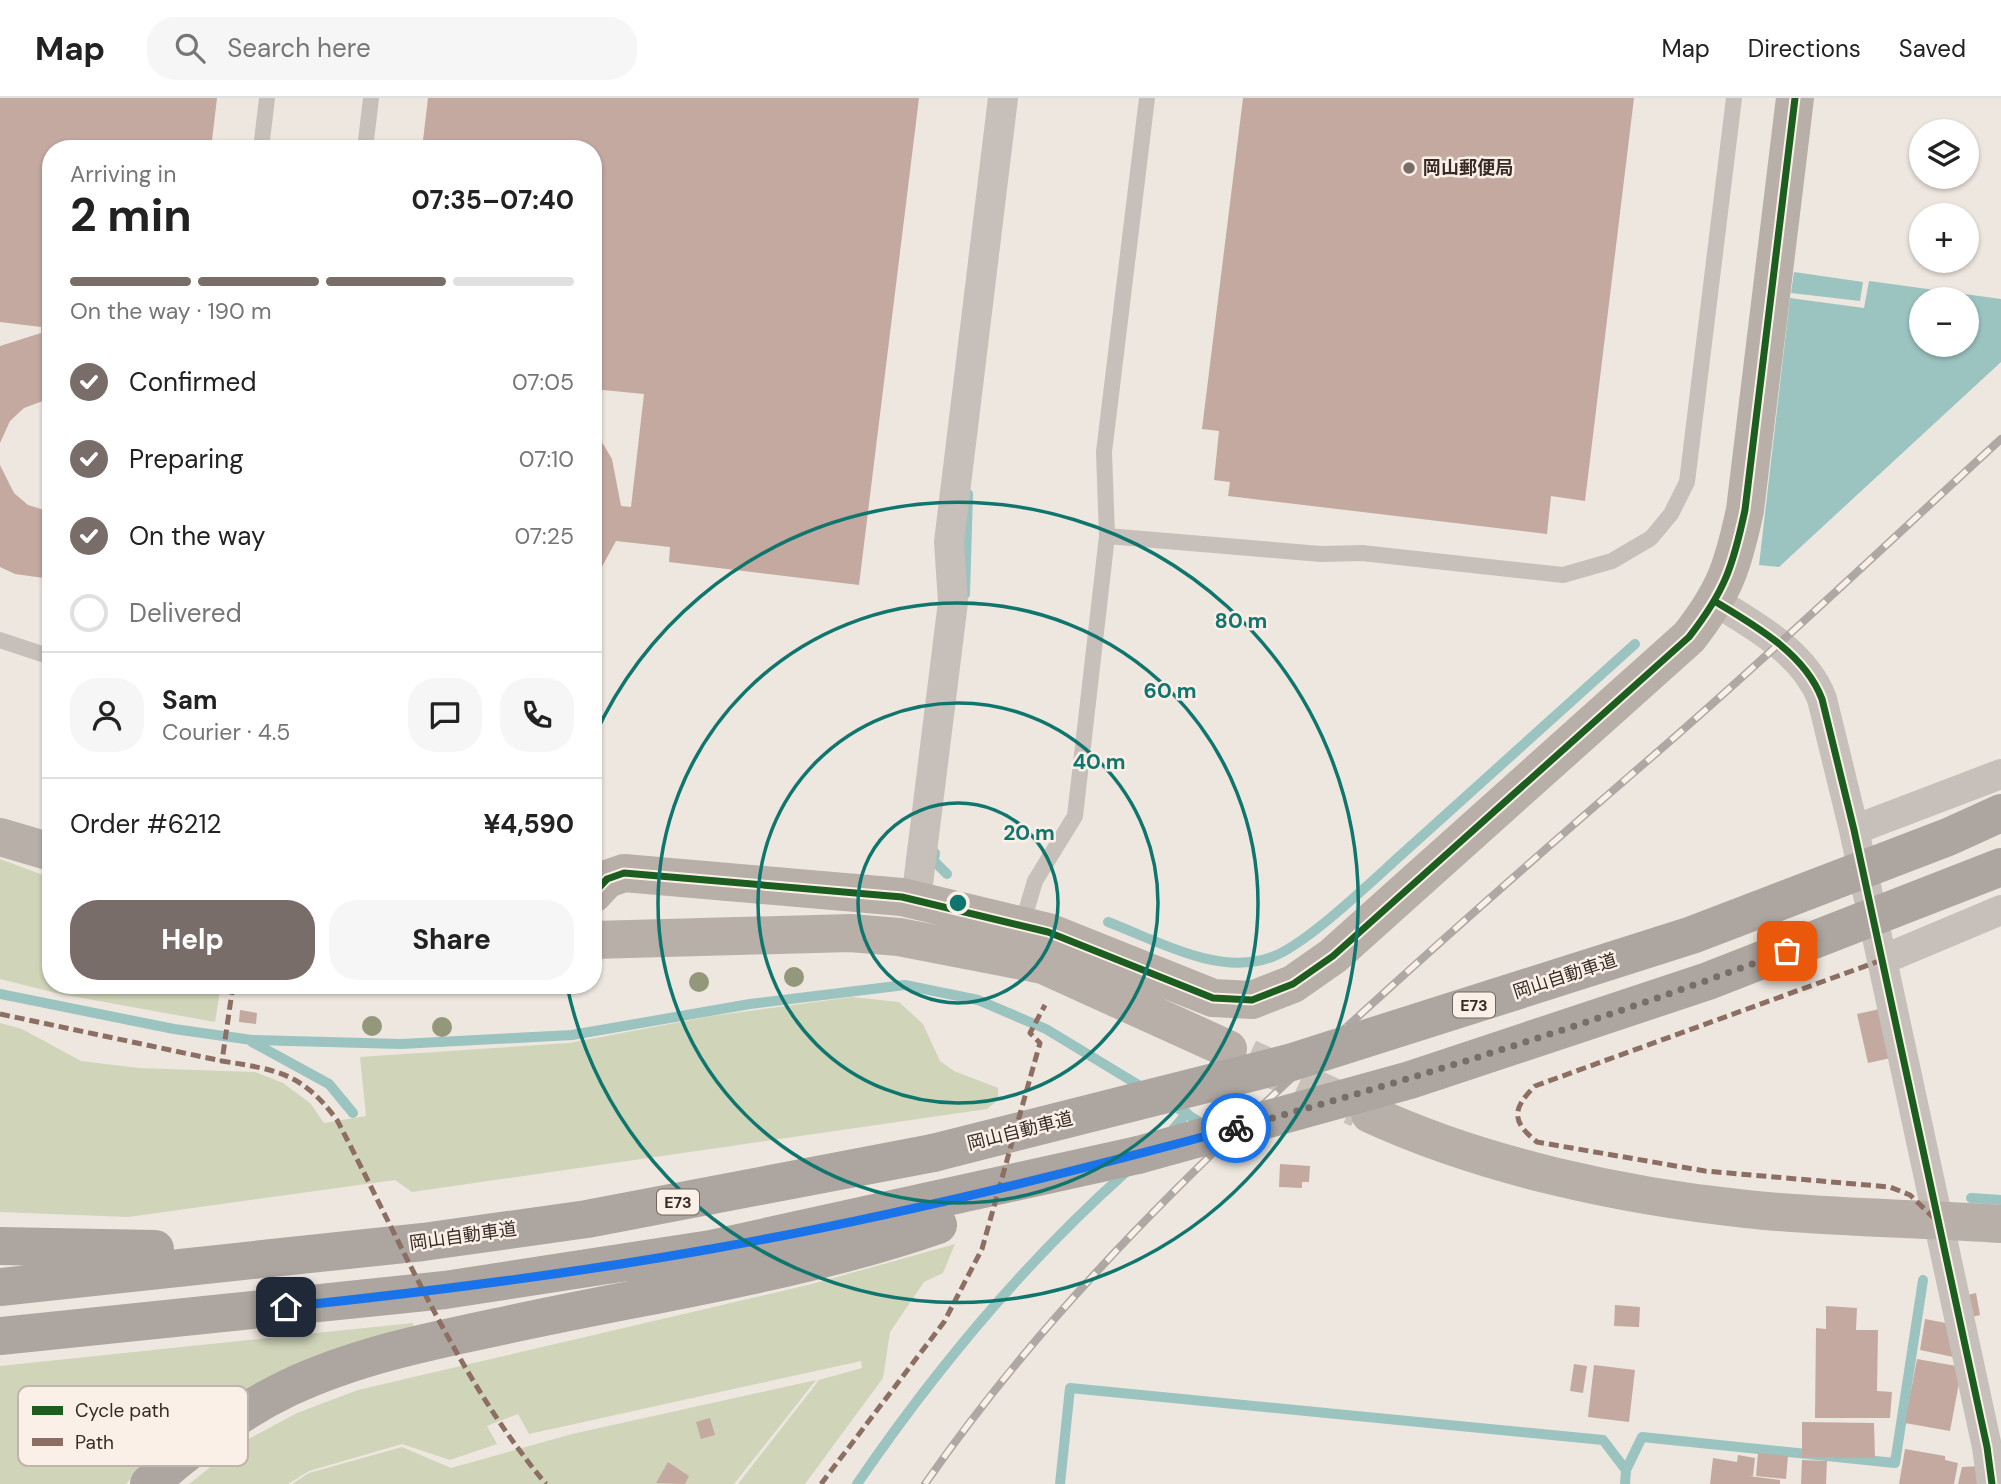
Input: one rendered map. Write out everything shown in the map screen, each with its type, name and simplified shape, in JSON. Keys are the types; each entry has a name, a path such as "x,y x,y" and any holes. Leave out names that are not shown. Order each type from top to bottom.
{"highway":[{"name":"岡山自動車道","path":"0,1287 423,1242 587,1219 933,1153 1289,1063 1679,939 1948,837 2001,813"},
{"path":"248,1409 288,1388 341,1367 416,1344 709,1286 816,1261 931,1215 1449,1068 1708,981 2001,867"},
{"path":"0,1336 445,1290 931,1215"},
{"path":"0,1246 112,1251 423,1242"},
{"path":"149,1484 170,1466"}],"street":[{"path":"916,900 953,602 949,542 1003,98"},
{"path":"602,884 607,879 624,873 916,900 1048,932 1213,998 1252,1000 1293,984 1333,956 1689,637 1716,602 1732,568 1745,510 1794,98"},
{"path":"1716,602 1774,642 1815,681 1854,830 1987,1447 1992,1484"},
{"path":"1854,830 2001,774"},
{"path":"0,837 42,849"},
{"path":"1882,960 2001,910"},
{"path":"602,940 850,933 899,937 1043,965 1228,1049"},
{"path":"1370,1114 1424,1139 1541,1171 1648,1196 1746,1209 2001,1224"}],"lane":[{"path":"262,140 267,98"},
{"path":"366,140 371,98"},
{"path":"1021,926 1035,881 1074,816 1107,536 1104,453 1147,98"},
{"path":"1107,536 1321,554 1362,553 1563,575 1612,561 1651,538 1671,514 1687,482 1734,98"},
{"path":"0,640 42,654"}],"green space":[{"path":"0,859 42,875 42,990 0,979"},
{"path":"60,994 220,994 215,1022"},
{"path":"852,997 899,1002 923,1024 940,1061 954,1071 998,1088 998,1100 987,1109 412,1192 395,1180 128,1217 0,1212 0,1023 22,1029 81,1061 139,1068 255,1072 283,1083 310,1103 324,1123 366,1116 360,1057 569,1043 712,1016"},
{"path":"955,1244 943,1273 924,1282 890,1332 883,1378 805,1484 738,1484 819,1380 862,1368 861,1361 529,1434 518,1414 487,1426 497,1444 450,1460 402,1444 309,1471 288,1484 189,1484 212,1466 248,1466 248,1439 297,1413 358,1390 812,1284"},
{"path":"413,1323 414,1331 260,1384 248,1391 248,1386 18,1386 18,1466 142,1466 126,1484 0,1484 0,1366"},
{"path":"816,1380 734,1484 292,1484 309,1473 402,1447 451,1468 572,1434"}],"water":[{"path":"1794,272 1863,282 1860,301 1791,293"},
{"path":"1869,281 1913,287 1909,287 1909,357 1979,357 1979,296 2001,299 2001,362 1779,567 1759,565 1790,298 1864,308"}],"building":[{"path":"0,98 217,98 212,140 42,140 42,401 24,408 10,421 0,443 0,346 41,333 41,327 0,322"},
{"path":"428,98 919,98 859,585 669,562 670,547 616,541 602,567 602,442 612,459 621,506 631,507 644,394 602,390 602,140 423,140"},
{"path":"1243,98 1634,98 1585,501 1551,496 1547,534 1228,496 1230,482 1214,480 1219,431 1202,429"},
{"path":"0,465 14,493 28,505 42,509 42,578 15,574 0,567"},
{"path":"1880,1009 1891,1058 1868,1063 1857,1014"},
{"path":"240,1010 257,1013 256,1024 239,1022"},
{"path":"1280,1164 1310,1166 1309,1182 1302,1182 1302,1188 1279,1187"},
{"path":"1976,1293 1980,1315 1972,1317 1968,1295"},
{"path":"1615,1305 1640,1307 1639,1327 1614,1326"},
{"path":"1826,1306 1857,1308 1856,1330 1878,1330 1877,1391 1892,1392 1890,1418 1815,1418 1816,1328 1826,1329"},
{"path":"1925,1319 1951,1324 1958,1358 1920,1350"},
{"path":"1917,1359 1962,1367 1950,1431 1905,1423"},
{"path":"1574,1364 1587,1366 1583,1393 1570,1391"},
{"path":"1594,1365 1635,1370 1629,1422 1588,1417"},
{"path":"710,1418 715,1435 701,1439 696,1422"},
{"path":"1802,1422 1874,1423 1875,1458 1802,1457"},
{"path":"1905,1449 1945,1456 1945,1460 1958,1463 1954,1484 1899,1484"},
{"path":"1758,1453 1788,1456 1786,1479 1756,1476"},
{"path":"1738,1455 1755,1458 1753,1476 1749,1476 1780,1480 1780,1484 1710,1484 1713,1458 1737,1462"},
{"path":"1802,1460 1827,1461 1826,1484 1801,1484"},
{"path":"668,1462 689,1476 685,1484 656,1483"},
{"path":"1981,1466 1983,1484 1958,1484 1962,1467"}],"waterway":[{"path":"965,594 968,494"},
{"path":"1108,922 1188,954 1209,959 1252,962 1286,950 1356,896 1635,644"},
{"path":"935,853 934,861 947,874"},
{"path":"0,994 174,1029 252,1040 401,1044 572,1035 750,1004 905,985 978,1000 1046,1029 1145,1089"},
{"path":"252,1042 329,1084 353,1113"},
{"path":"1170,1103 1199,1122"},
{"path":"1169,1134 1187,1113"},
{"path":"857,1484 917,1400 982,1320 1051,1244 1126,1172"},
{"path":"1971,1198 2001,1200"},
{"path":"1625,1484 1626,1470 1642,1437 1895,1463 1923,1280"},
{"path":"1060,1484 1070,1388 1603,1440 1626,1470"}],"tunnel":[{"path":"1248,1058 1359,1109"}],"railway":[{"path":"925,1484 1006,1376 1049,1325 1093,1275 1186,1179 1412,967 1726,692 2001,439"}],"marked path":[{"path":"1882,960 1535,1086 1522,1101 1519,1121 1522,1128 1537,1142 1705,1171 1890,1187 1910,1195 1936,1220"},
{"path":"232,994 222,1061 259,1067 287,1076 312,1092 337,1120 458,1355 515,1444 546,1484"},
{"path":"821,1484 944,1322 982,1249 1040,1043 1030,1033 1045,1005"},
{"path":"0,1014 222,1061"}],"cycle path":[{"path":"602,884 607,879 624,873 902,897 1048,932 1213,998 1252,1000 1293,984 1333,956 1689,637 1711,606 1732,563 1745,510 1795,98"},
{"path":"1716,602 1763,631 1792,655 1804,668 1822,699 1854,830 1987,1447 1992,1484"}],"way so far":[{"path":"1236,1128 1410,1080 1708,981 1787,951"}],"place":[{"name":"岡山郵便局","path":"1409,168"}],"route":[{"path":"286,1307 445,1290 711,1249 928,1204 1138,1155 1236,1128"}]}
